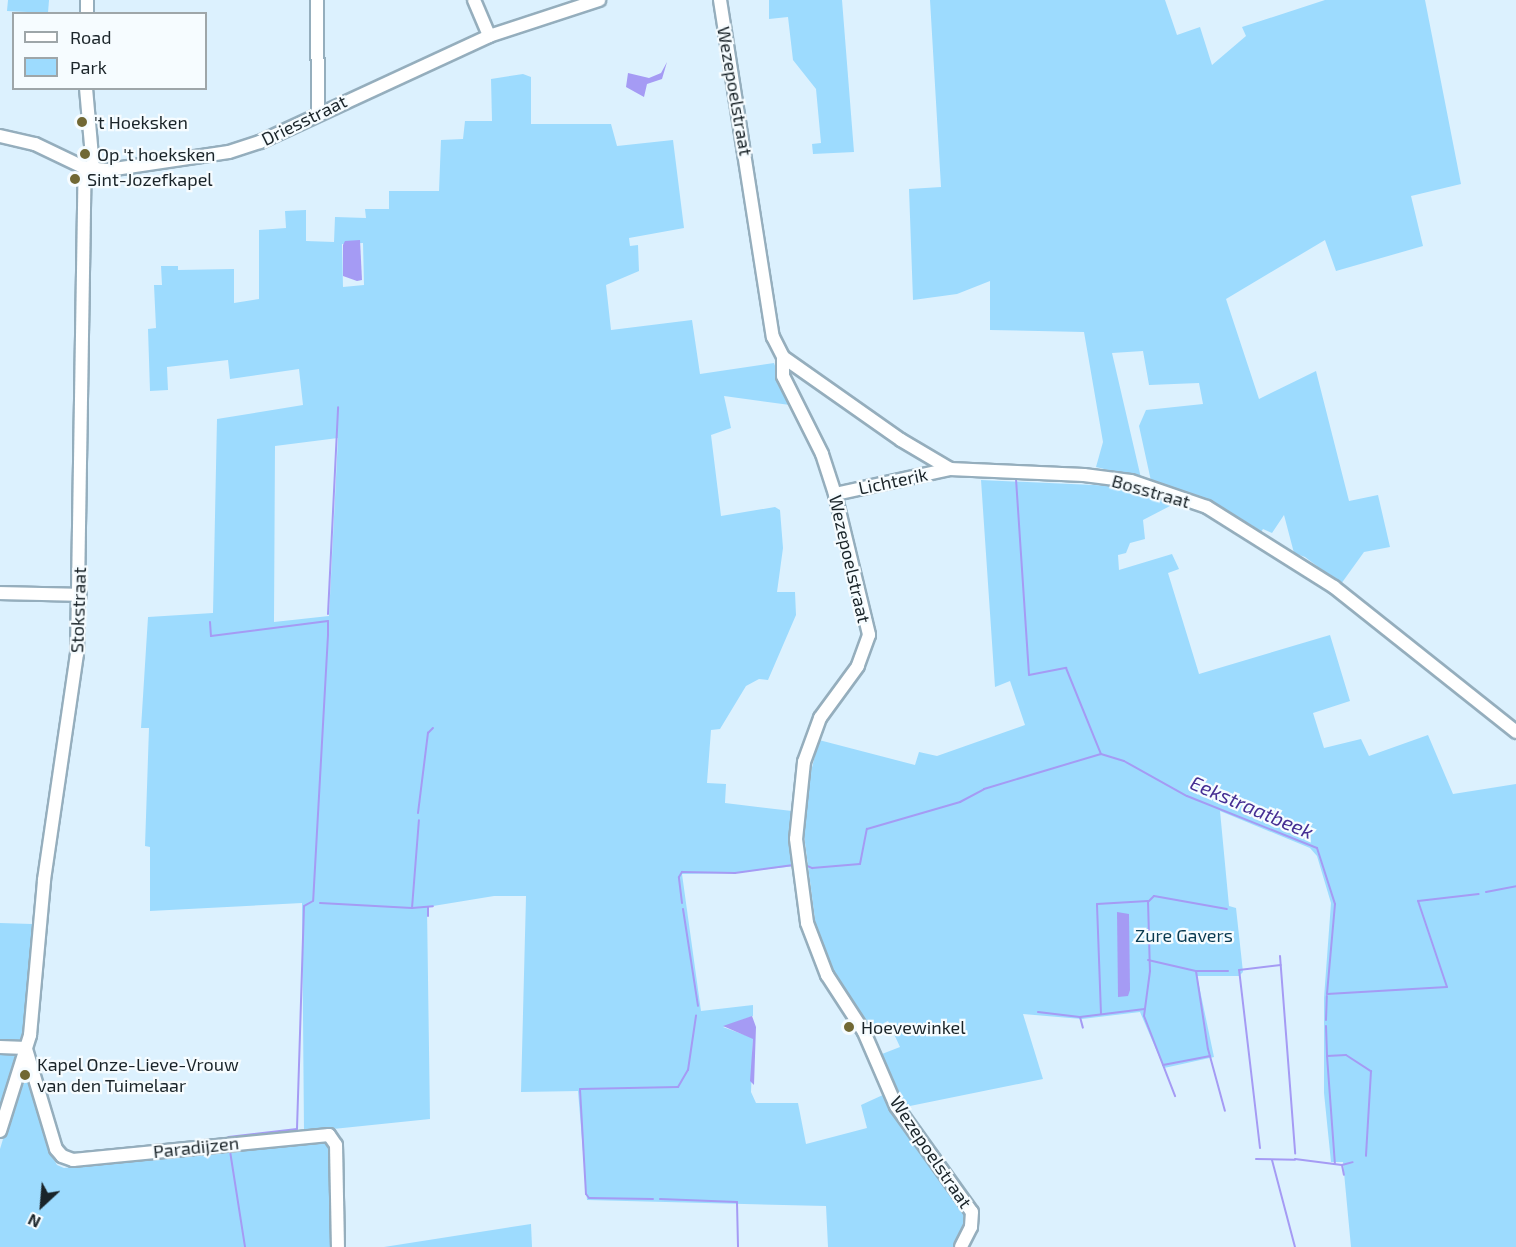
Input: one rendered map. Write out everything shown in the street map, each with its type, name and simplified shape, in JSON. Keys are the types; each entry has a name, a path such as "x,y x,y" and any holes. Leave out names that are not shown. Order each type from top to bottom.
{"street":[{"path":"317,0 318,114"},
{"path":"474,0 489,36"},
{"name":"Driesstraat","path":"0,136 35,144 89,168 135,168 229,152 260,142 489,36 581,2 599,0"},
{"name":"Wezepoelstraat","path":"720,0 774,339 783,357 783,376 822,454 835,494 868,635 858,666 820,718 804,762 796,839 807,923 822,966 864,1032 896,1106 972,1212 971,1227 961,1247"},
{"name":"Stokstraat","path":"0,1131 26,1048 33,1013 44,880 77,654 89,168 86,90"},
{"name":"Bosstraat","path":"783,357 901,440 950,469 1084,475 1131,481 1207,507 1334,587 1516,732"},
{"name":"Lichterik","path":"835,494 950,469"},
{"path":"0,593 80,595"},
{"path":"0,1047 26,1048"},
{"name":"Paradijzen","path":"26,1048 56,1149 62,1156 73,1160 329,1135 336,1145 338,1247"}],"green space":[{"path":"8,0 49,0 48,12 7,11"},
{"path":"769,0 842,0 854,152 813,154 812,144 821,143 816,89 793,60 788,17 769,19"},
{"path":"930,0 1165,0 1177,35 1200,27 1212,65 1246,36 1242,27 1325,0 1425,0 1461,184 1411,196 1423,246 1336,271 1325,240 1226,299 1259,399 1316,371 1349,501 1378,495 1390,547 1364,552 1341,584 1305,557 1294,553 1284,515 1272,533 1263,529 1259,535 1206,501 1151,481 1139,426 1146,410 1203,404 1199,383 1149,385 1143,351 1112,353 1141,478 1096,467 1103,442 1084,332 990,330 990,281 957,294 913,300 909,189 941,187"},
{"path":"523,74 531,77 531,124 611,124 617,146 673,140 684,228 629,238 630,246 638,245 639,271 606,285 611,330 692,320 700,374 774,363 790,405 724,396 731,428 711,435 721,516 775,507 780,510 783,548 777,592 795,592 796,615 768,680 759,679 746,686 720,729 711,730 707,783 726,784 725,803 792,811 795,866 734,873 682,874 701,1011 753,1005 753,1016 723,1027 753,1038 751,1092 756,1103 798,1103 806,1144 867,1128 861,1105 885,1094 962,1208 966,1219 954,1247 828,1247 826,1206 587,1200 578,1091 521,1092 526,896 494,896 427,907 430,1119 304,1132 302,903 150,911 150,847 145,846 149,728 141,728 148,617 213,613 217,419 303,405 299,369 230,379 228,360 167,367 168,390 150,391 148,329 156,328 154,285 162,285 161,266 178,266 178,270 234,269 234,303 259,299 259,230 286,228 285,211 306,210 306,241 334,242 335,217 366,218 365,209 389,209 389,191 439,191 441,140 463,139 465,121 492,121 491,79","holes":["363,243 364,285 343,287 342,244","338,438 329,616 274,622 275,446"]},
{"name":"Zure Gavers","path":"981,480 1115,486 1172,501 1170,506 1143,520 1145,539 1130,543 1126,553 1118,555 1119,570 1172,554 1179,569 1168,573 1199,674 1330,635 1350,701 1313,713 1324,748 1361,739 1369,756 1428,735 1453,794 1516,784 1516,1247 1351,1247 1343,1162 1331,1162 1324,1093 1324,998 1331,903 1317,856 1310,848 1220,811 1229,906 1236,908 1243,972 1239,976 1197,976 1214,1057 1164,1068 1140,1012 1082,1019 1023,1014 1043,1079 905,1107 882,1054 900,1047 888,1021 869,1030 833,978 818,943 803,827 806,791 819,740 915,765 919,752 937,756 1025,725 1010,681 995,687"},
{"path":"0,923 32,924 24,1035 17,1044 0,1043"},
{"path":"0,1051 14,1052 16,1058 0,1111"},
{"path":"26,1080 31,1083 47,1147 57,1165 64,1168 320,1139 329,1142 333,1146 332,1247 0,1247 0,1149 15,1099"},
{"path":"531,1224 532,1247 384,1247"}],"shaded area":[{"path":"667,62 662,79 647,84 644,97 626,87 628,73 649,78 661,73"},
{"path":"360,240 362,280 357,281 343,276 343,245 345,241"},
{"path":"1117,912 1129,914 1130,990 1128,996 1118,997"},
{"path":"752,1016 756,1027 754,1085 750,1081 753,1039 723,1026"}],"waterway":[{"path":"328,614 338,407"},
{"path":"1016,479 1029,675 1066,668 1101,754"},
{"path":"210,622 211,636 328,621 313,901 304,906 297,1129 228,1137"},
{"path":"418,813 428,733 433,728"},
{"name":"Eekstraatbeek","path":"805,865 812,868 860,864 867,829 960,802 984,789 1101,754 1124,761 1187,796 1317,848 1335,904 1327,994 1447,987 1418,901 1479,894"},
{"path":"320,903 412,908 419,820"},
{"name":"Eekstraatbeek","path":"682,903 679,877 682,872 735,873 793,865"},
{"name":"Eekstraatbeek","path":"1486,892 1516,886"},
{"path":"1149,901 1154,896 1227,909"},
{"path":"1101,1014 1097,904 1148,901 1150,971 1144,1016 1175,1096"},
{"path":"412,908 433,906"},
{"path":"428,907 428,916"},
{"name":"Eekstraatbeek","path":"683,909 698,1006"},
{"path":"1280,956 1295,1153"},
{"path":"1148,960 1196,971 1228,971"},
{"path":"1260,1148 1239,970 1281,965"},
{"path":"1196,971 1208,1049 1225,1111"},
{"path":"1326,1020 1327,996"},
{"path":"1038,1012 1080,1017 1145,1009"},
{"name":"Eekstraatbeek","path":"653,1199 589,1198 586,1194 580,1089 678,1087 688,1070 696,1016"},
{"path":"1080,1017 1083,1028"},
{"path":"1326,1026 1327,1056 1346,1055 1371,1071 1366,1156"},
{"path":"1163,1065 1210,1056"},
{"path":"1327,1056 1335,1164"},
{"path":"230,1151 245,1247"},
{"path":"1256,1159 1295,1160"},
{"path":"1295,1159 1342,1165 1344,1175"},
{"path":"1272,1160 1295,1247"},
{"path":"1342,1165 1353,1162"},
{"name":"Eekstraatbeek","path":"660,1199 737,1202 738,1247"}],"place":[{"name":"'t Hoeksken","path":"82,122"},
{"name":"Op 't hoeksken","path":"85,154"},
{"name":"Sint-Jozefkapel","path":"75,179"},
{"name":"Hoevewinkel","path":"849,1027"},
{"name":"Kapel Onze-Lieve-Vrouw van den Tuimelaar","path":"25,1075"}]}
